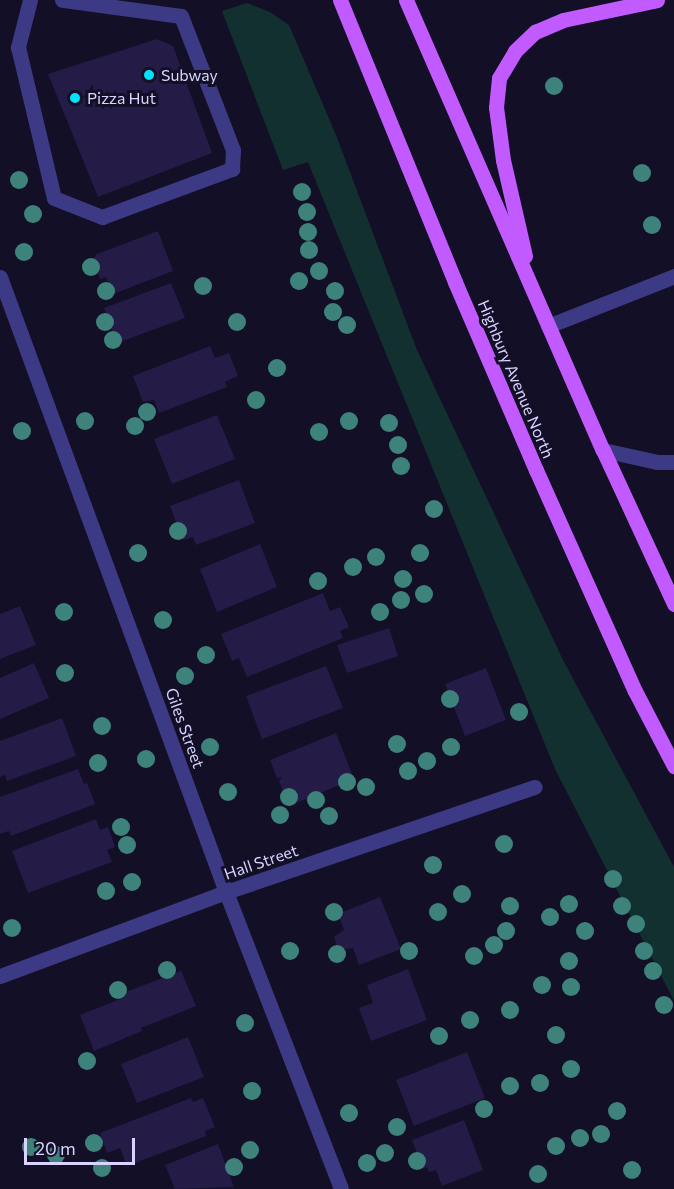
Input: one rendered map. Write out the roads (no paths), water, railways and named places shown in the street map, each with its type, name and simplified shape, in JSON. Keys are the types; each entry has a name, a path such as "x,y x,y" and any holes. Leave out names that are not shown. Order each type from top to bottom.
{"main road":[{"name":"Highbury Avenue North","path":"340,0 455,282 536,470 635,691 674,766"},
{"path":"406,0 603,450 673,598"},
{"path":"533,291 503,160 496,107 499,78 515,51 535,32 563,20 657,0"}],"street":[{"path":"30,0 18,47 54,198 102,217 232,169 233,150 181,16 62,0"},
{"path":"548,326 674,276"},
{"name":"Giles Street","path":"0,277 226,892 341,1189"},
{"path":"603,450 657,462 674,462"},
{"name":"Hall Street","path":"0,976 226,892 536,787"}],"place":[{"name":"Subway","path":"149,75"},
{"name":"Pizza Hut","path":"75,98"}]}
